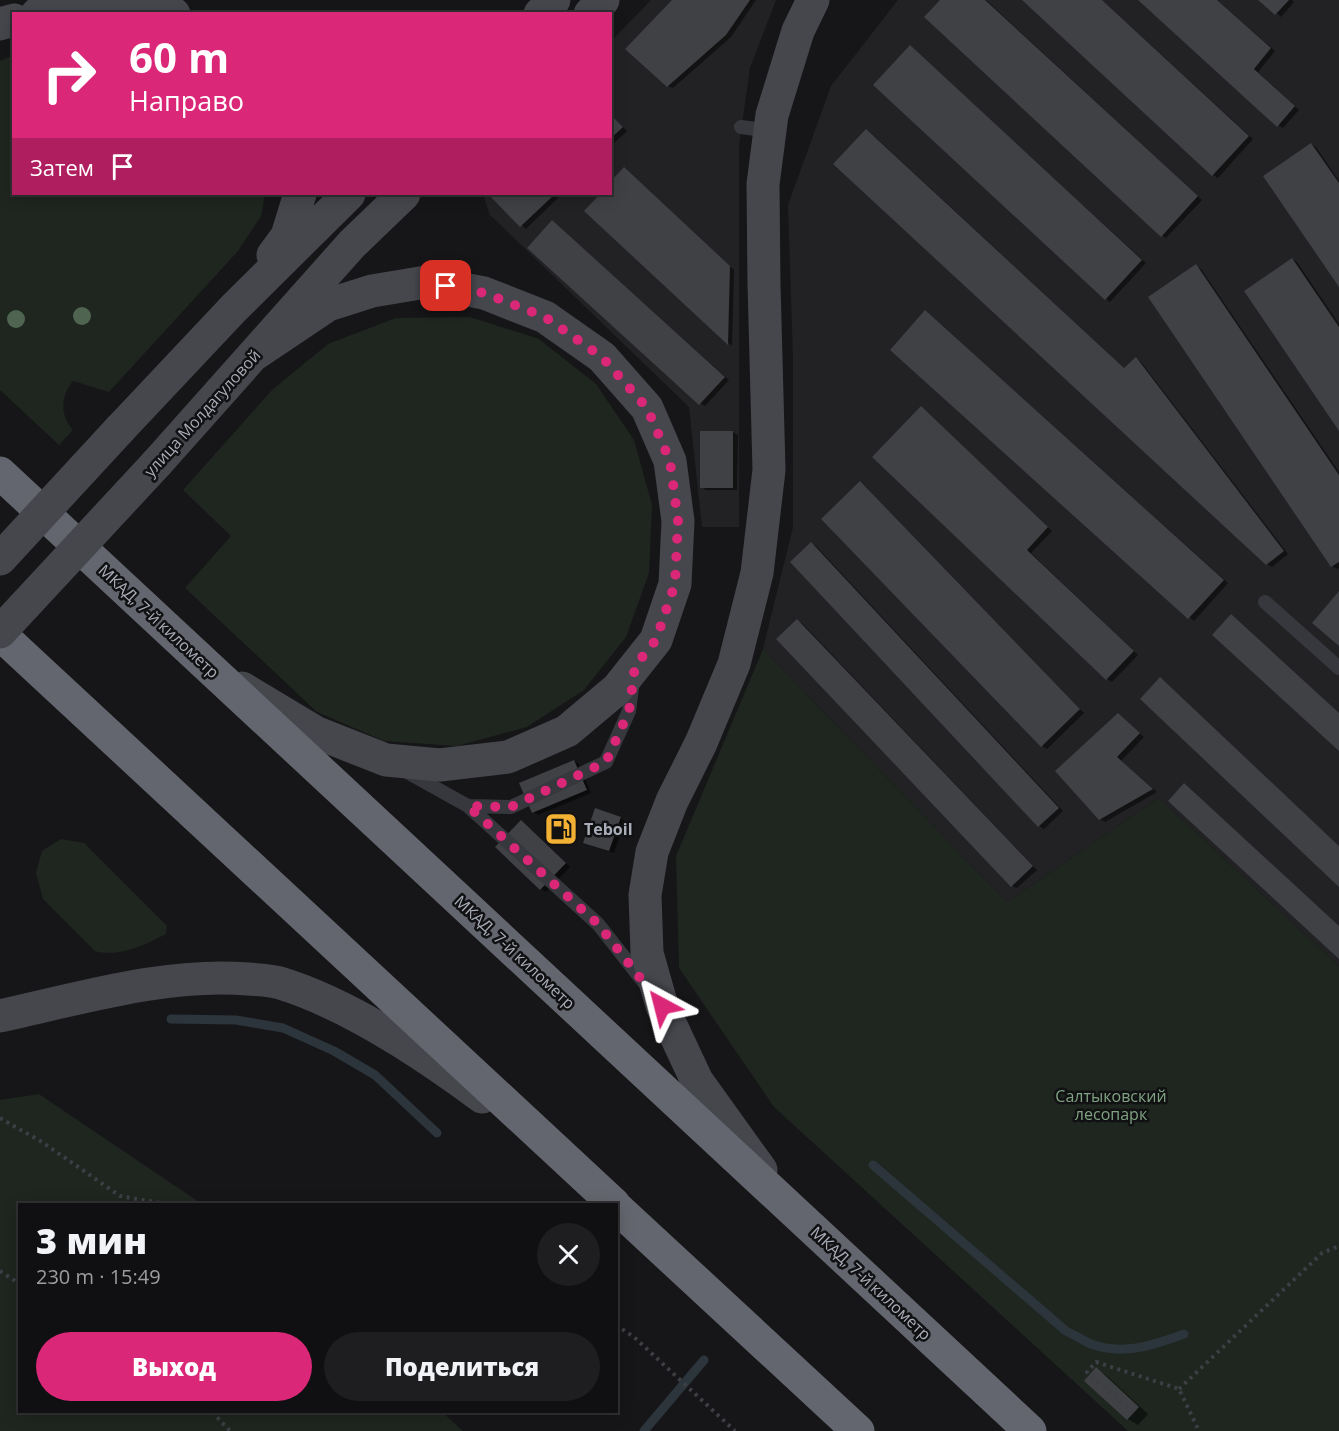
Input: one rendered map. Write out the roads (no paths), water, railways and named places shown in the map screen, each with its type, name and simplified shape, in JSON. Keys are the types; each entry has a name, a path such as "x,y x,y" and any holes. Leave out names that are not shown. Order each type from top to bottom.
{"highway":[{"name":"МКАД, 7-й километр","path":"0,473 1030,1431"},
{"path":"0,633 612,1203"},
{"path":"618,1209 858,1431"}],"main road":[{"path":"542,12 554,0"},
{"path":"592,12 603,0"},
{"path":"785,1203 697,1081 662,1006 647,953 645,895 652,852 672,801 701,743 734,664 757,573 770,470 763,184 756,129 772,115 798,31 813,0"},
{"path":"43,12 65,5 121,1 166,12"},
{"path":"234,308 287,236 300,195"},
{"path":"0,559 234,308 348,195"},
{"name":"улица Молдагуловой","path":"0,633 157,463 352,244 403,195"},
{"path":"210,668 315,732 386,760 440,765 508,757 567,731 617,689 656,640 675,584 678,521 670,461 647,408 602,357 545,317 484,293 426,282 372,291 328,305 255,354"},
{"path":"0,1016 138,985 225,977 278,982 334,1004 429,1058 551,1146"}],"lane":[{"path":"1265,602 1339,668"},
{"path":"468,806 511,807 606,762 629,711 635,666"},
{"path":"386,760 468,806 598,924 662,1006"}],"waterway":[{"path":"171,1019 236,1020 283,1028 334,1051 375,1075 437,1133"},
{"path":"873,1165 1066,1331 1091,1344 1115,1349 1138,1348 1184,1334"},
{"path":"644,1431 704,1360"}],"place":[{"name":"Teboil","path":"561,829"}],"park label":[{"name":"Салтыковский лесопарк","path":"1111,1105"}]}
